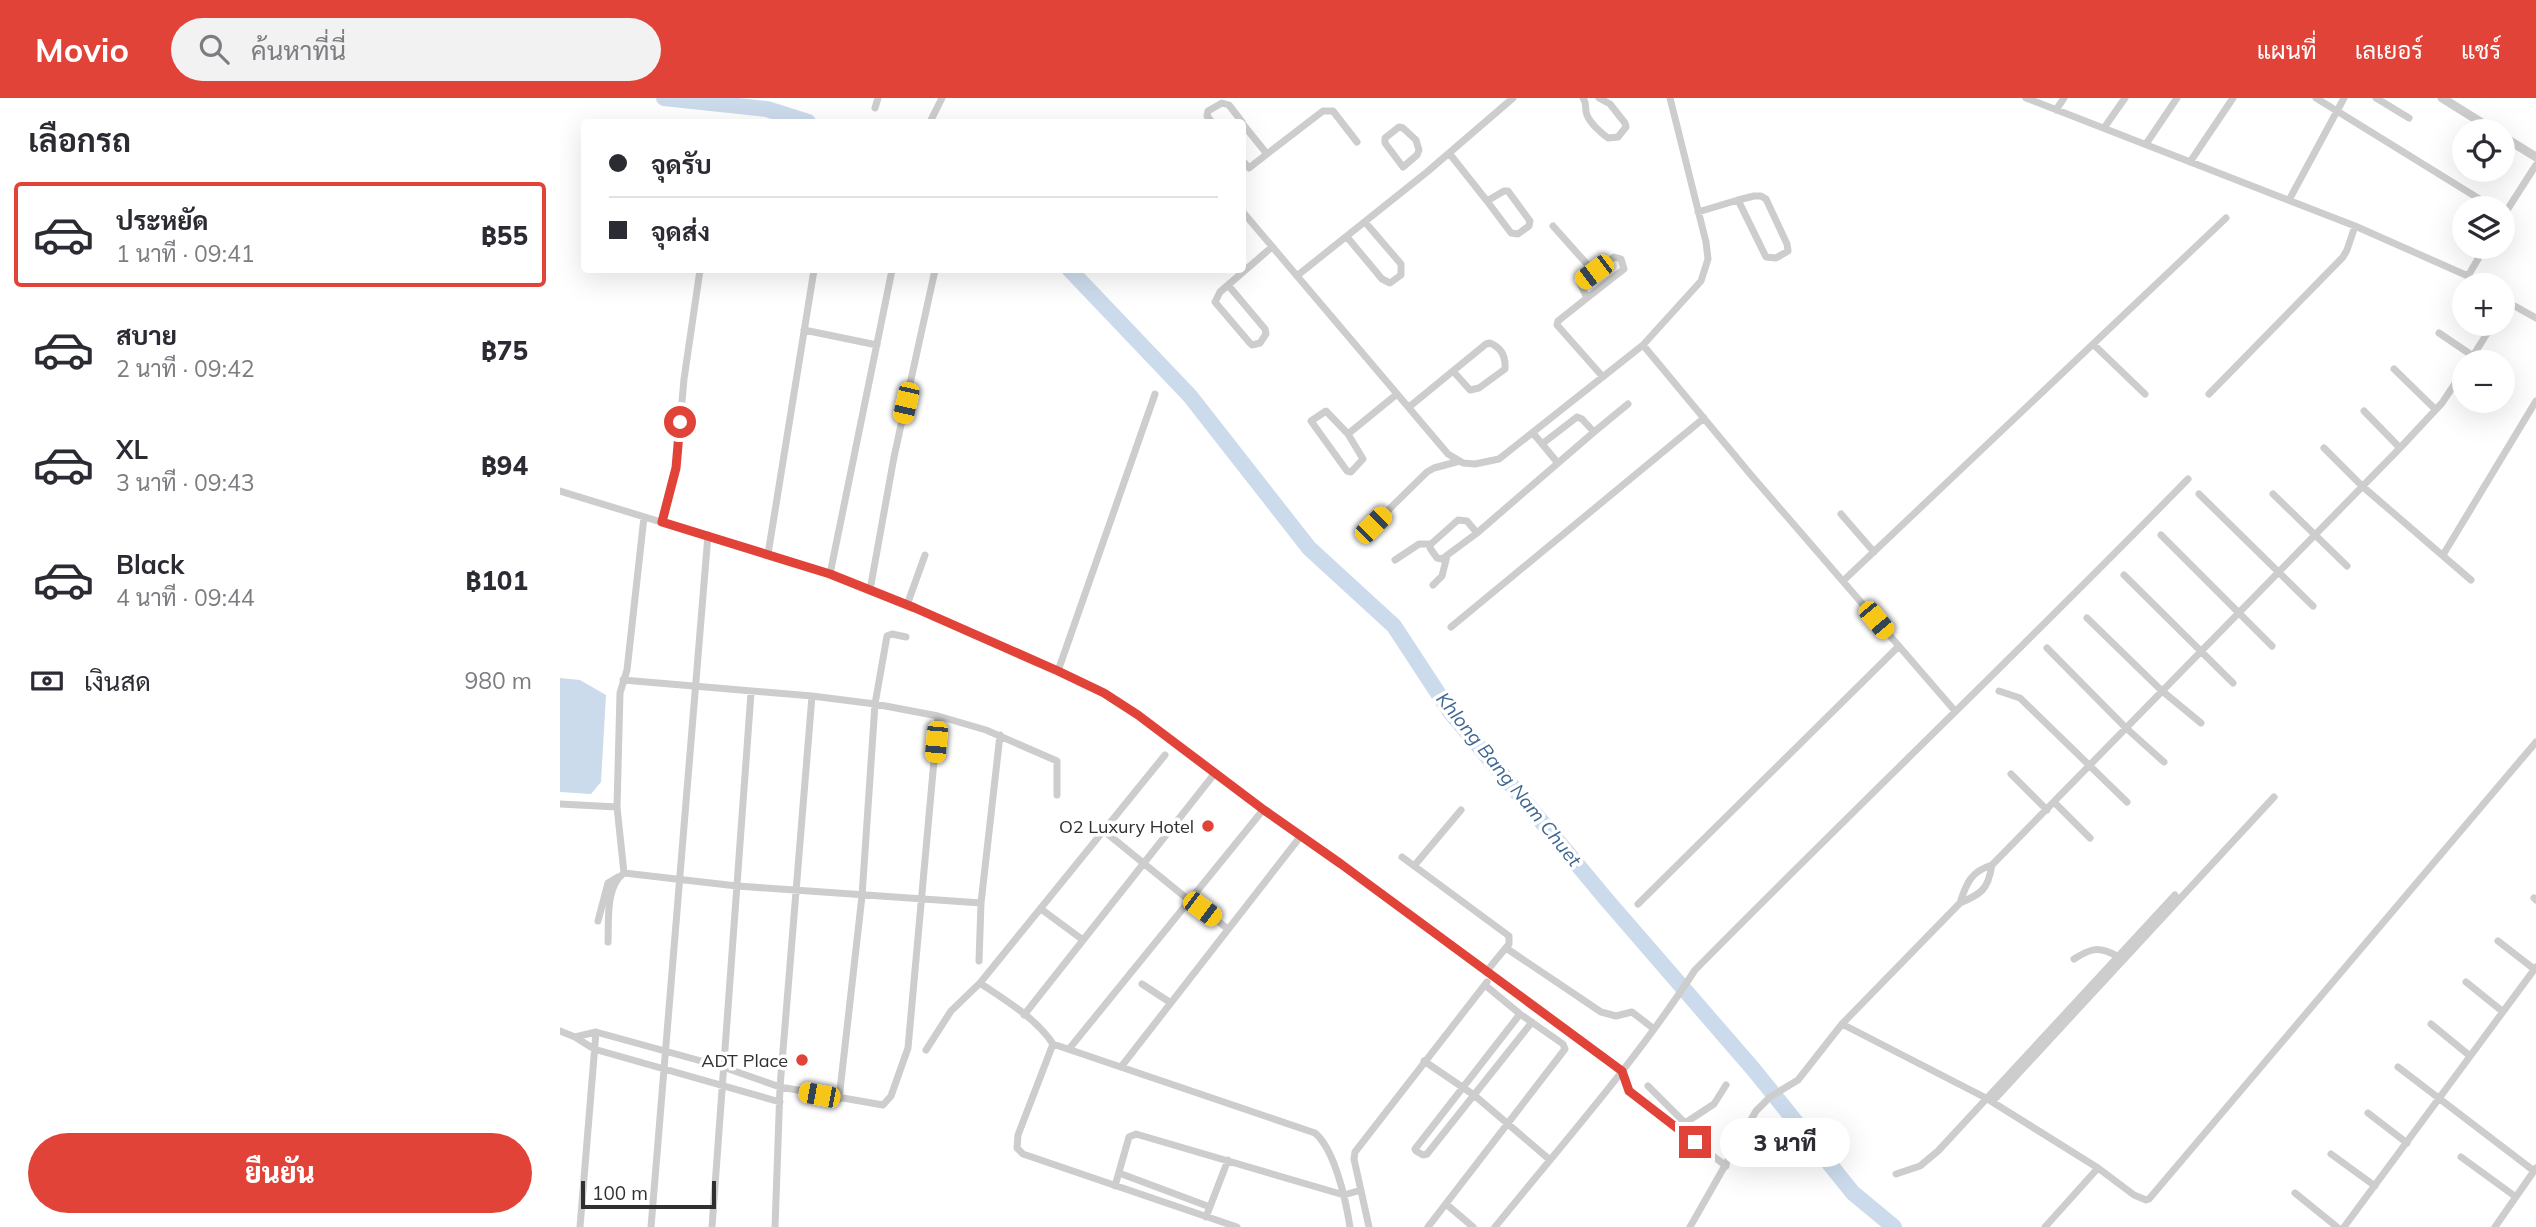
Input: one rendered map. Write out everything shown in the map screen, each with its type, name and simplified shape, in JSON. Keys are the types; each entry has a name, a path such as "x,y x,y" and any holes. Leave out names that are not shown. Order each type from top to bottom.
{"street":[{"path":"875,108 878,98"},
{"path":"932,119 942,98"},
{"path":"1298,275 1513,98"},
{"path":"1598,98 1609,104 1625,123 1626,127 1618,137 1608,138 1603,135 1587,117 1584,100 1598,98"},
{"path":"1246,216 1448,454 1460,461 1486,464 1499,459 1643,345 1701,281 1706,271 1706,242 1670,98"},
{"path":"2026,98 2355,226 2461,273"},
{"path":"2056,110 2064,98"},
{"path":"2104,128 2125,98"},
{"path":"2146,145 2177,98"},
{"path":"2190,162 2234,98"},
{"path":"2316,98 2474,196"},
{"path":"2289,200 2344,98"},
{"path":"2376,98 2409,118"},
{"path":"2442,98 2476,119"},
{"path":"1210,119 1208,111 1222,103 1229,105 1239,119"},
{"path":"1246,169 1323,111 1334,111 1357,142"},
{"path":"1403,167 1418,155 1419,150 1416,140 1399,127 1385,138 1385,143 1413,183"},
{"path":"1246,128 1267,154"},
{"path":"2515,144 2536,157"},
{"path":"1449,153 1511,233 1518,234 1529,226 1527,216 1508,191 1487,201"},
{"path":"2515,197 2536,165"},
{"path":"1698,212 1738,200 1761,196 1766,199 1774,213 1788,251 1776,258 1766,257 1738,200"},
{"path":"1843,581 2226,218"},
{"path":"1347,237 1382,279 1390,283 1401,275 1401,264 1365,222"},
{"path":"1553,226 1594,272"},
{"path":"2209,394 2343,257 2355,226"},
{"path":"1246,269 1272,247"},
{"path":"1587,298 1580,283 1614,257 1620,259 1624,265 1623,271 1558,320 1557,325 1603,377"},
{"path":"662,522 676,468 684,379 700,273"},
{"path":"768,554 814,273"},
{"path":"830,574 891,273"},
{"path":"870,590 894,457 934,273"},
{"path":"1228,285 1265,329 1266,334 1260,343 1252,345 1215,302 1216,297 1228,285 1242,273"},
{"path":"2515,308 2536,318"},
{"path":"804,330 877,345"},
{"path":"2439,333 2460,350"},
{"path":"1409,407 1453,371 1490,343 1501,350 1506,359 1505,369 1474,390 1470,390 1453,371"},
{"path":"2093,344 2145,394"},
{"path":"1643,345 1955,711"},
{"path":"2395,369 2435,409"},
{"path":"1690,1227 1756,1111 1770,1097 1798,1080 1842,1024 1959,903 1969,880 1982,868 1992,865 2047,810 2400,447 2452,386"},
{"path":"1058,671 1155,394"},
{"path":"1348,434 1397,394"},
{"path":"2443,555 2536,401"},
{"path":"1431,544 1430,548 1437,558 1447,556 1628,404"},
{"path":"1326,411 1348,434 1363,459 1350,472 1346,471 1311,421 1326,411"},
{"path":"2364,411 2400,447"},
{"path":"1542,444 1577,417 1594,432"},
{"path":"1451,627 1704,418"},
{"path":"1533,433 1557,462"},
{"path":"2325,447 2362,486 2471,580"},
{"path":"1373,525 1427,472 1460,461"},
{"path":"1495,1227 1623,1072 1695,970 2072,598 2188,479"},
{"path":"560,491 830,574 907,604 1104,693 1138,715 1300,837 1623,1072 1626,1088 1726,1166"},
{"path":"2199,494 2313,606"},
{"path":"2273,494 2347,566"},
{"path":"1842,514 1874,552"},
{"path":"608,942 612,892 621,875 617,807 620,693 626,670 644,517"},
{"path":"1395,560 1419,544 1431,544 1458,520 1468,521 1477,533"},
{"path":"651,1227 708,535"},
{"path":"2161,535 2272,646"},
{"path":"907,604 925,555"},
{"path":"1433,585 1441,576 1447,556"},
{"path":"2124,575 2233,684"},
{"path":"2087,618 2161,690 2201,723"},
{"path":"839,1099 862,896 875,704 887,636 892,634 906,637"},
{"path":"1638,904 1899,646"},
{"path":"2047,648 2125,727 2164,762"},
{"path":"623,680 751,693 812,696 938,716 1000,735 1057,761 1057,795"},
{"path":"1999,691 2020,698 2127,803"},
{"path":"712,1227 751,693"},
{"path":"775,1227 780,1087 812,696"},
{"path":"575,1037 596,1032 723,1067 780,1087 883,1105 891,1096 908,1048 938,716"},
{"path":"979,961 981,904 1000,735"},
{"path":"1842,1024 1989,1100 2098,1168 2134,1195 2146,1200 2536,742"},
{"path":"926,1050 951,1011 980,983 1165,755"},
{"path":"1024,1015 1215,773"},
{"path":"2011,774 2047,810"},
{"path":"1896,1174 1925,1162 1989,1100 2274,797"},
{"path":"2054,802 2090,838"},
{"path":"560,804 617,807"},
{"path":"1069,1049 1264,810"},
{"path":"1414,866 1461,810"},
{"path":"1104,831 1189,901"},
{"path":"1121,1067 1300,837"},
{"path":"1369,1227 1354,1159 1355,1152 1485,985 1489,974 1509,944 1509,936 1402,857"},
{"path":"1959,903 1985,888 1992,865"},
{"path":"598,921 608,883 621,875 981,904"},
{"path":"1989,1100 2175,895"},
{"path":"1041,909 1083,940"},
{"path":"1202,909 1228,929"},
{"path":"2344,1227 2535,968 2498,941"},
{"path":"1506,948 1601,1012 1616,1016 1627,1012 1636,1013 1654,1029"},
{"path":"2074,959 2095,948 2117,956"},
{"path":"2466,982 2502,1011"},
{"path":"980,983 1045,1031 1053,1044 1315,1133 1325,1145 1344,1195 1350,1227"},
{"path":"1142,984 1171,1003"},
{"path":"1428,1227 1566,1049 1485,985"},
{"path":"1520,1014 1415,1149 1416,1152 1427,1154 1532,1022"},
{"path":"2431,1024 2470,1056"},
{"path":"560,1031 594,1049 780,1102"},
{"path":"580,1227 596,1032"},
{"path":"1053,1044 1018,1135 1017,1148 1023,1154 1237,1227"},
{"path":"1424,1060 1464,1088 1550,1160"},
{"path":"2398,1067 2535,1170 2495,1227"},
{"path":"1648,1086 1696,1135 1695,1142"},
{"path":"1685,1123 1714,1104 1726,1086"},
{"path":"2368,1113 2407,1143"},
{"path":"1115,1186 1132,1135 1344,1195 1361,1190"},
{"path":"2331,1154 2375,1186"},
{"path":"2461,1157 2516,1197"},
{"path":"1206,1217 1228,1160"},
{"path":"2045,1227 2098,1168"},
{"path":"1119,1173 1210,1207"},
{"path":"2295,1193 2337,1227"},
{"path":"1446,1204 1473,1227"}],"water":[{"path":"560,678 580,680 606,695 601,782 591,794 560,792"}],"waterway":[{"name":"Khlong Bang Nam Chuet","path":"664,98 767,109 799,119"},
{"name":"Khlong Bang Nam Chuet","path":"1073,273 1190,396 1309,548 1394,626 1451,713 1606,899 1754,1070 1853,1193 1894,1227"}],"place":[{"name":"O2 Luxury Hotel","path":"1208,826"},
{"name":"ADT Place","path":"802,1060"}],"route":[{"path":"680,422 676,468 662,522 830,574 915,608 1104,693 1138,715 1300,837 1341,864 1622,1071 1629,1091 1695,1142"}]}
